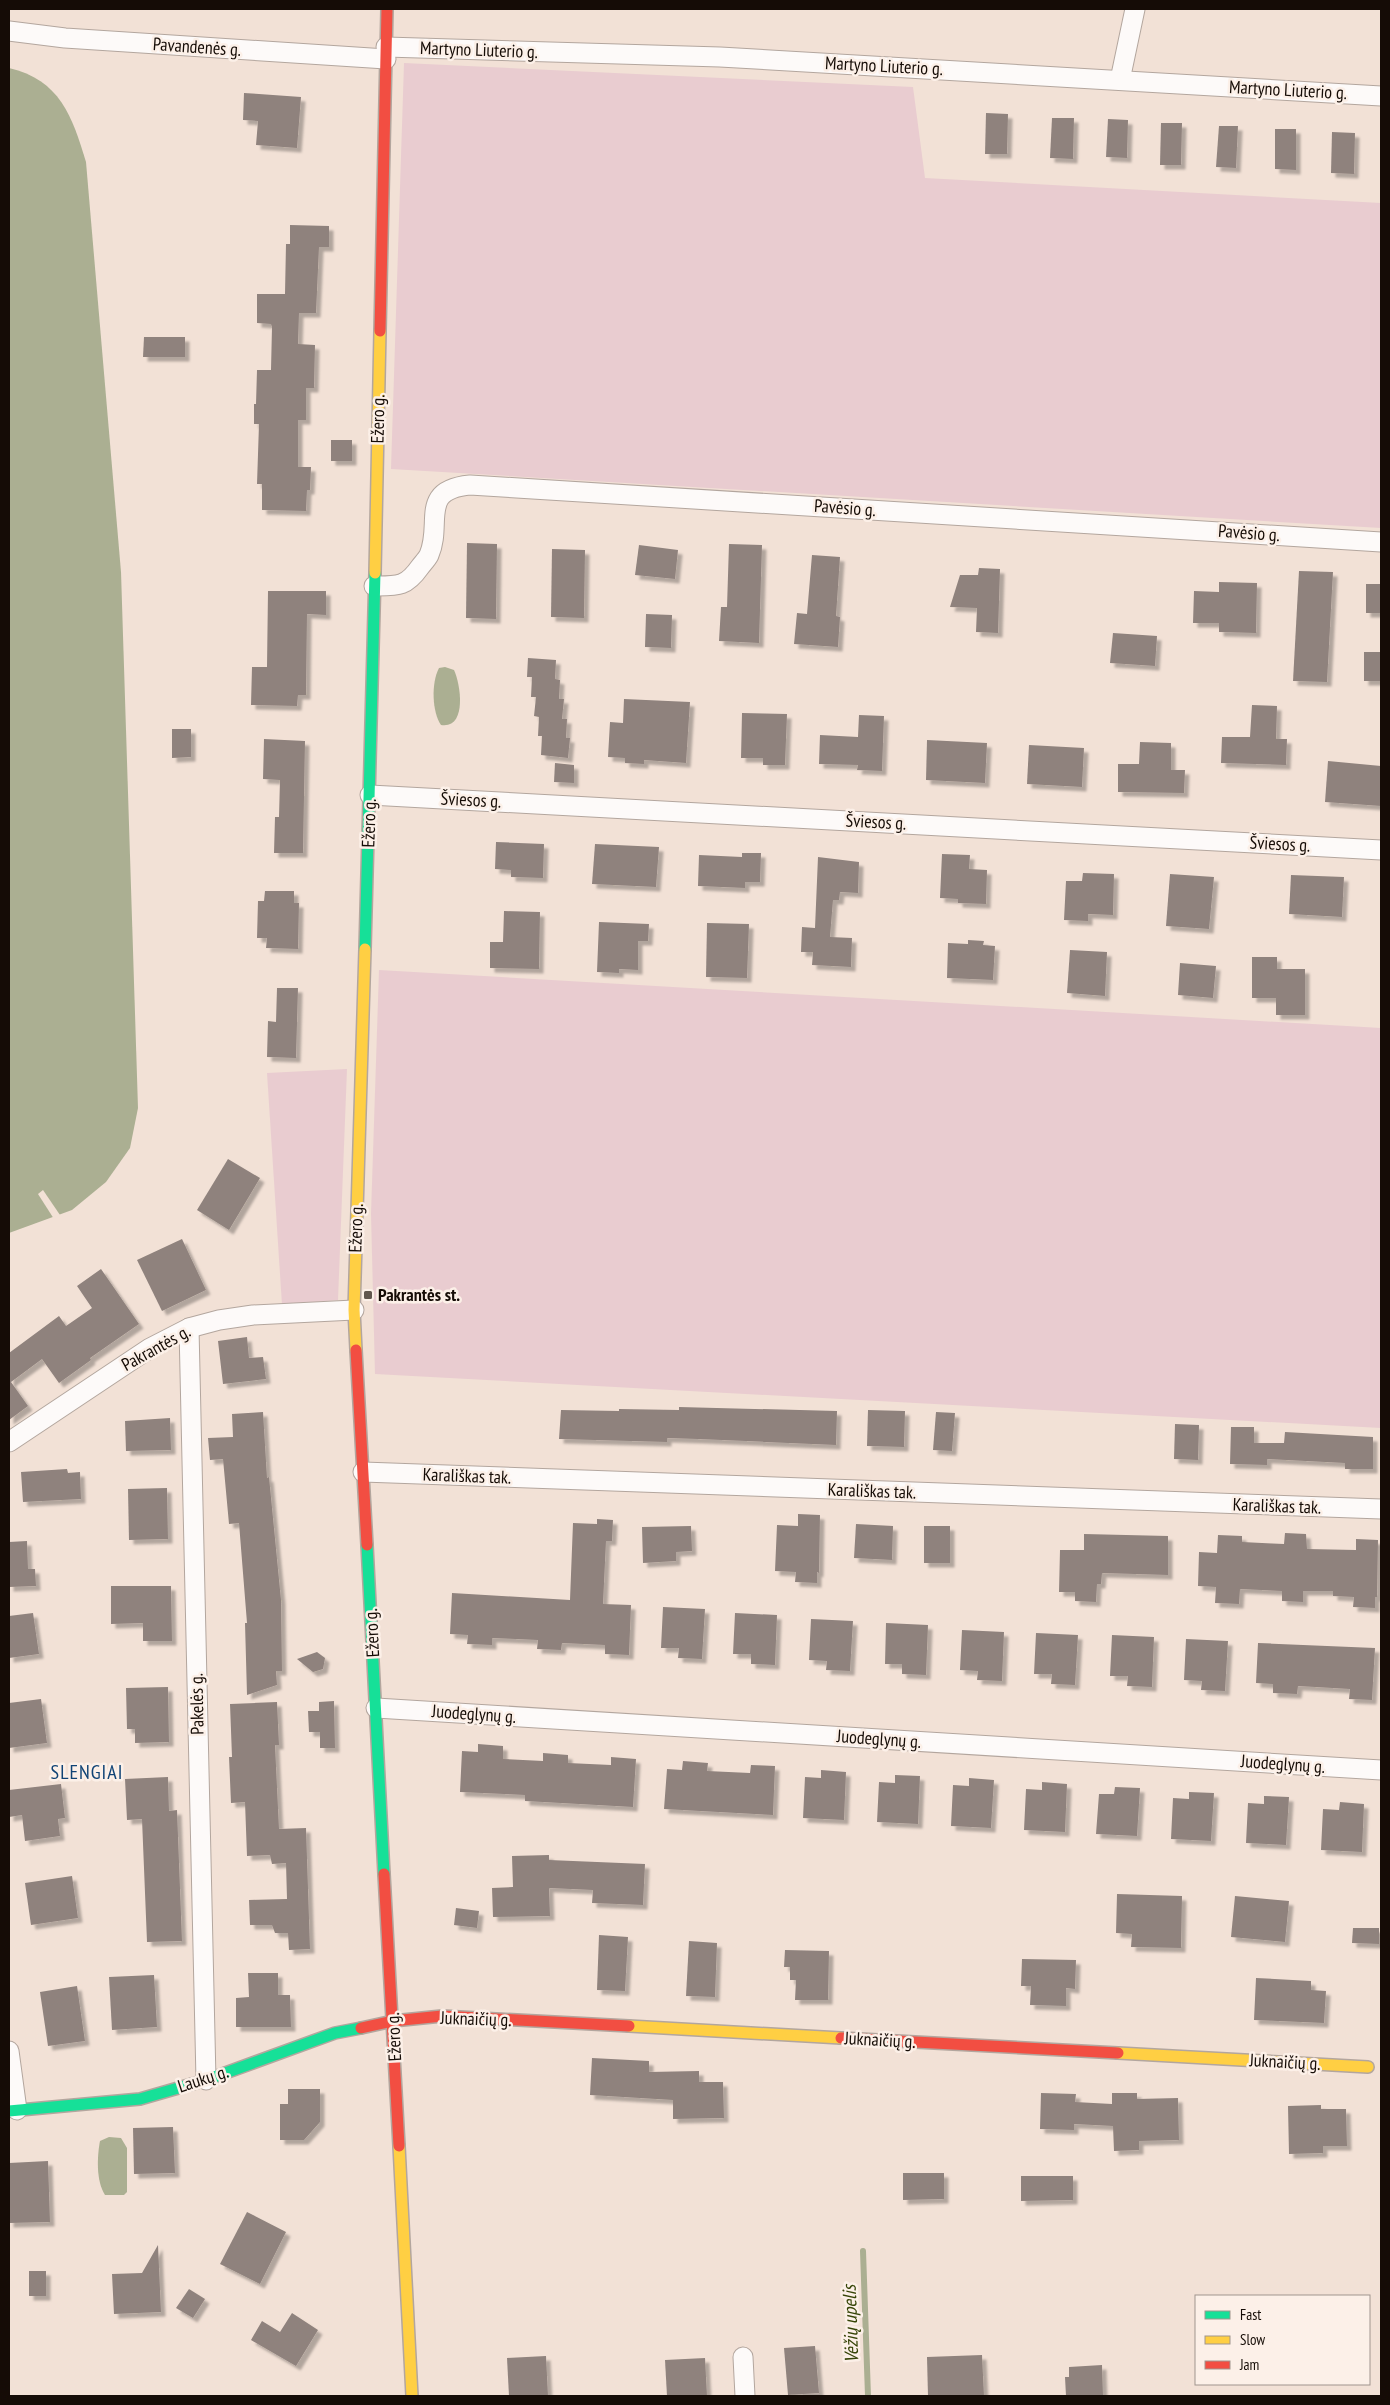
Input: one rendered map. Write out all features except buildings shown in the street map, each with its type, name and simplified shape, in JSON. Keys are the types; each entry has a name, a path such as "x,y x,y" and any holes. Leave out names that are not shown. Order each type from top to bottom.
{"main road":[{"name":"Ežero g.","path":"387,9 370,795 354,1310 412,2396"},
{"name":"Juknaičių g.","path":"393,2021 442,2016 1368,2067"},
{"name":"Laukų g.","path":"13,2111 140,2099 206,2080 307,2042 393,2021"}],"street":[{"path":"1120,80 1135,9"},
{"name":"Pavandenės g.","path":"9,32 65,38 386,53"},
{"name":"Martyno Liuterio g.","path":"386,53 720,57 1381,96"},
{"name":"Pavėsio g.","path":"374,586 399,585 412,578 429,555 436,503 447,491 470,485 1381,542"},
{"name":"Šviesos g.","path":"370,795 1381,850"},
{"name":"Pakrantės g.","path":"9,1442 150,1348 188,1328 219,1320 253,1315 354,1310"},
{"name":"Pakelės g.","path":"188,1328 206,2080"},
{"name":"Karališkas tak.","path":"363,1472 1381,1509"},
{"name":"Juodeglynų g.","path":"376,1708 1381,1770"},
{"path":"9,2052 13,2111"},
{"path":"743,2357 745,2396"}],"shaded area":[{"path":"404,63 913,87 925,178 1381,203 1381,528 391,469"},
{"path":"9,68 41,81 52,91 69,115 86,162 121,572 138,1108 130,1148 106,1182 72,1210 9,1233"},
{"path":"445,667 454,670 457,677 460,705 455,720 449,724 441,725 434,705 434,689 436,674 439,668"},
{"path":"379,970 1381,1028 1381,1428 375,1374 371,1214"},
{"path":"347,1069 338,1300 282,1305 267,1073"},
{"path":"109,2137 121,2138 127,2148 127,2192 124,2195 105,2195 100,2183 98,2154 100,2141"}],"pier":[{"path":"43,1190 60,1215 54,1219 38,1194"}],"waterway":[{"name":"Vėžių upelis","path":"863,2251 868,2396"}],"traffic: fast":[{"path":"365,949 375,573"},
{"path":"367,1545 384,1874"},
{"path":"9,2111 140,2099 206,2080 335,2033 361,2028"}],"traffic: slow":[{"path":"375,573 380,331"},
{"path":"356,1350 354,1310 365,949"},
{"path":"629,2026 841,2038"},
{"path":"1118,2053 1368,2067"},
{"path":"399,2146 412,2396"}],"traffic: jam":[{"path":"380,331 387,9"},
{"path":"356,1350 367,1545"},
{"path":"384,1874 399,2146"},
{"path":"361,2028 393,2021 442,2016 629,2026"},
{"path":"841,2038 1118,2053"}],"place":[{"name":"Pakrantės st.","path":"368,1295"}],"district":[{"name":"SLENGIAI","path":"87,1772"}]}
